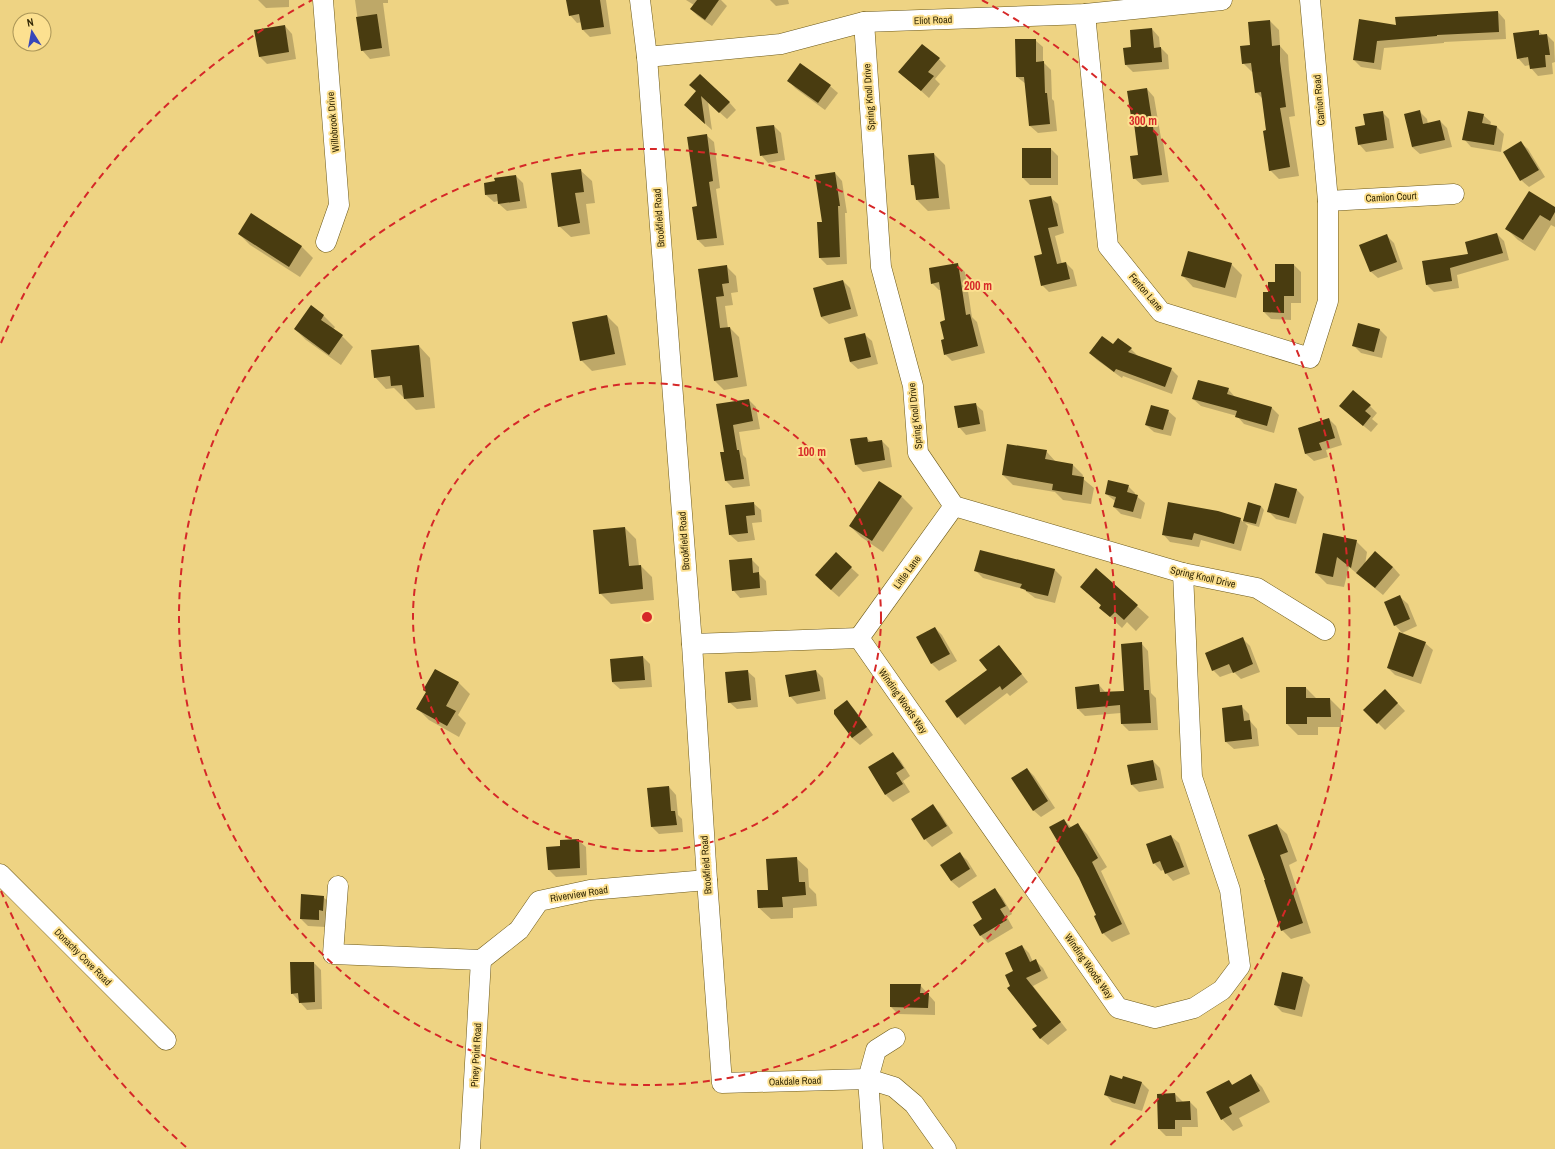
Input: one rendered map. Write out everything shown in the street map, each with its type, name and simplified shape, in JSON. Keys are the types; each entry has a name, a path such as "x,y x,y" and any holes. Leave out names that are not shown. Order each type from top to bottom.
{"street":[{"name":"Willobrook Drive","path":"323,0 339,205 326,242"},
{"name":"Brookfield Road","path":"640,0 646,57 692,644 722,1083"},
{"name":"Eliot Road","path":"646,57 781,44 864,22 1085,14 1222,0"},
{"name":"Camion Road","path":"1310,0 1328,201"},
{"name":"Fenton Lane","path":"1085,14 1108,246 1161,312 1310,358 1328,301 1328,201"},
{"name":"Spring Knoll Drive","path":"864,22 881,267 913,386 918,453 954,506 1183,573 1257,588 1326,630"},
{"name":"Camion Court","path":"1328,201 1454,194"},
{"name":"Little Lane","path":"859,638 954,506"},
{"name":"Winding Woods Way","path":"859,638 1118,1008 1155,1018 1194,1008 1222,990 1240,966 1230,890 1192,777 1183,573"},
{"path":"692,644 859,638"},
{"name":"Donachy Cove Road","path":"0,874 166,1040"},
{"name":"Riverview Road","path":"481,960 519,930 538,901 590,890 707,880"},
{"path":"338,886 333,954 481,960"},
{"name":"Piney Point Road","path":"470,1149 481,960"},
{"path":"873,1149 868,1079 876,1050 895,1038"},
{"name":"Oakdale Road","path":"722,1083 868,1079 894,1087 914,1104 946,1149"}],"building":[{"path":"566,0 600,0 604,27 582,30 579,14 569,16"},
{"path":"697,0 719,0 705,20 690,9"},
{"path":"1498,11 1499,32 1437,35 1377,41 1374,63 1353,60 1359,19 1396,25 1395,17"},
{"path":"377,14 382,48 361,51 356,17"},
{"path":"1270,20 1272,46 1280,45 1280,61 1286,107 1280,108 1290,167 1269,171 1263,131 1266,130 1261,92 1255,93 1251,63 1242,64 1240,46 1250,45 1248,22"},
{"path":"285,25 289,52 259,57 254,30"},
{"path":"1152,28 1154,48 1161,47 1162,62 1125,65 1123,48 1131,47 1130,30"},
{"path":"1539,30 1539,35 1547,34 1550,55 1545,55 1546,67 1530,69 1528,57 1517,59 1513,33"},
{"path":"1015,39 1036,39 1036,62 1044,61 1045,93 1047,93 1050,124 1029,126 1024,77 1016,77"},
{"path":"922,44 940,58 928,72 934,76 921,91 898,72"},
{"path":"800,63 831,85 818,103 787,81"},
{"path":"700,74 730,102 719,113 701,96 705,124 684,105 696,91 689,85"},
{"path":"1147,88 1154,133 1156,132 1162,175 1133,179 1130,156 1138,155 1134,123 1132,123 1127,91"},
{"path":"1420,110 1423,124 1440,120 1445,140 1412,147 1404,114"},
{"path":"1383,111 1387,140 1358,145 1355,127 1365,125 1363,114"},
{"path":"1468,111 1484,114 1482,123 1497,126 1494,145 1462,140"},
{"path":"774,125 778,153 760,156 756,127"},
{"path":"707,134 713,181 709,182 717,238 697,240 692,207 697,206 687,137"},
{"path":"1521,141 1539,170 1520,181 1503,152"},
{"path":"1022,148 1051,148 1051,178 1022,178"},
{"path":"934,153 939,198 916,200 914,185 911,185 908,155"},
{"path":"581,169 584,192 575,193 580,223 558,227 551,173"},
{"path":"835,172 840,206 838,206 840,257 819,258 817,222 822,222 815,175"},
{"path":"516,175 520,201 498,204 497,194 485,195 484,183 495,181 494,178"},
{"path":"1529,191 1555,207 1555,212 1550,221 1540,215 1523,240 1505,229"},
{"path":"1051,196 1058,226 1048,228 1057,264 1066,262 1070,279 1041,286 1034,256 1042,254 1029,200"},
{"path":"251,213 302,246 289,267 238,234"},
{"path":"1497,233 1503,253 1450,268 1452,281 1426,285 1422,261 1468,254 1465,242"},
{"path":"1387,234 1397,262 1370,272 1359,245"},
{"path":"1188,251 1232,263 1225,288 1181,276"},
{"path":"958,263 966,315 970,314 978,346 944,355 941,340 944,339 940,322 945,320 939,282 931,284 929,268"},
{"path":"1275,264 1294,264 1294,296 1284,296 1284,313 1263,312 1263,292 1268,292 1268,282 1275,282"},
{"path":"727,265 729,283 722,284 724,296 716,297 720,328 730,327 738,377 714,381 698,269"},
{"path":"843,280 851,309 821,317 813,288"},
{"path":"311,305 324,315 321,320 343,335 329,355 294,329"},
{"path":"607,315 615,354 580,361 572,322"},
{"path":"1358,323 1380,329 1374,352 1352,346"},
{"path":"865,333 871,357 850,362 844,338"},
{"path":"1102,336 1113,344 1118,338 1132,348 1128,352 1172,368 1165,387 1116,369 1114,372 1089,353"},
{"path":"419,345 424,397 404,399 402,385 391,386 390,376 374,378 371,350"},
{"path":"1198,380 1229,388 1227,394 1272,407 1267,426 1235,417 1237,411 1192,399"},
{"path":"1353,390 1371,405 1365,411 1371,416 1363,426 1339,406"},
{"path":"749,399 753,421 733,425 744,479 725,481 720,452 724,452 716,404"},
{"path":"976,403 980,424 958,428 954,406"},
{"path":"1151,405 1169,410 1163,430 1145,425"},
{"path":"1329,418 1335,438 1319,443 1322,450 1305,454 1298,428"},
{"path":"867,437 868,442 882,440 885,460 855,465 850,439"},
{"path":"1007,444 1047,450 1045,459 1073,464 1072,475 1084,477 1082,495 1052,490 1053,484 1002,475"},
{"path":"1108,480 1129,485 1127,492 1138,495 1133,512 1113,507 1116,497 1105,494"},
{"path":"879,481 902,496 872,541 849,526"},
{"path":"1275,483 1297,489 1289,518 1267,512"},
{"path":"754,502 755,515 746,516 748,533 729,535 725,505"},
{"path":"1168,502 1218,511 1241,518 1234,544 1194,533 1192,540 1162,535"},
{"path":"1248,502 1261,506 1256,524 1243,521"},
{"path":"625,527 629,566 641,565 643,589 599,594 593,530"},
{"path":"1323,533 1357,540 1351,568 1337,557 1333,577 1315,573"},
{"path":"980,550 1055,569 1048,596 1026,591 1020,588 1022,584 974,571"},
{"path":"1375,551 1393,567 1375,588 1356,573"},
{"path":"836,552 852,567 831,590 815,575"},
{"path":"752,558 753,573 759,572 760,588 732,591 729,560"},
{"path":"1096,568 1138,605 1124,620 1115,612 1110,617 1099,608 1101,605 1080,587"},
{"path":"1400,595 1410,619 1394,626 1384,602"},
{"path":"935,627 950,654 931,664 916,637"},
{"path":"1399,632 1426,642 1413,677 1387,668"},
{"path":"1243,637 1253,664 1233,673 1229,664 1212,671 1205,653"},
{"path":"1142,642 1144,690 1149,690 1151,723 1121,724 1120,705 1077,709 1075,687 1099,684 1100,692 1124,691 1121,644"},
{"path":"999,645 1022,674 1002,690 1000,686 957,718 945,701 987,670 979,660"},
{"path":"643,656 645,680 612,682 610,659"},
{"path":"435,669 459,682 446,706 456,711 447,726 416,709 426,692 423,690"},
{"path":"748,670 751,700 728,703 725,672"},
{"path":"816,670 820,691 789,697 785,675"},
{"path":"1286,687 1306,687 1306,698 1330,698 1331,717 1307,717 1307,724 1286,724"},
{"path":"1385,689 1398,703 1377,724 1363,710"},
{"path":"847,700 867,727 852,738 834,714 834,710"},
{"path":"1242,705 1244,721 1250,720 1252,739 1225,742 1222,708"},
{"path":"893,752 904,768 896,773 903,784 885,795 868,767"},
{"path":"1153,760 1157,780 1131,785 1127,765"},
{"path":"1027,768 1048,801 1033,811 1011,778"},
{"path":"669,786 671,811 675,811 677,825 651,827 647,788"},
{"path":"933,804 947,826 924,840 911,819"},
{"path":"1064,819 1069,828 1078,823 1098,858 1092,862 1122,924 1102,934 1094,916 1096,915 1079,878 1049,827"},
{"path":"1277,824 1288,852 1280,855 1303,923 1281,931 1265,880 1248,835"},
{"path":"1171,835 1184,867 1165,874 1160,861 1153,864 1146,844"},
{"path":"579,839 580,868 548,870 546,847 560,846 560,840"},
{"path":"960,852 970,869 951,881 940,865"},
{"path":"797,857 799,882 805,882 806,895 782,897 783,907 758,908 757,890 768,890 766,859"},
{"path":"995,888 1006,906 1000,909 1007,920 980,936 973,925 982,919 972,902"},
{"path":"301,894 324,896 323,911 319,910 319,920 300,919"},
{"path":"1022,945 1030,962 1036,959 1041,971 1026,978 1061,1022 1040,1039 1032,1029 1037,1026 1007,988 1010,986 1005,975 1013,971 1005,953"},
{"path":"290,962 314,962 315,1002 299,1003 298,993 291,994"},
{"path":"1282,972 1303,977 1295,1010 1274,1005"},
{"path":"890,984 921,984 920,993 929,993 928,1008 890,1007"},
{"path":"1251,1074 1260,1091 1229,1107 1232,1114 1221,1120 1206,1092 1229,1080 1232,1085"},
{"path":"1110,1075 1122,1079 1123,1076 1142,1082 1135,1104 1104,1095"},
{"path":"1175,1093 1176,1102 1190,1101 1191,1120 1175,1120 1175,1129 1158,1129 1157,1094"}]}
